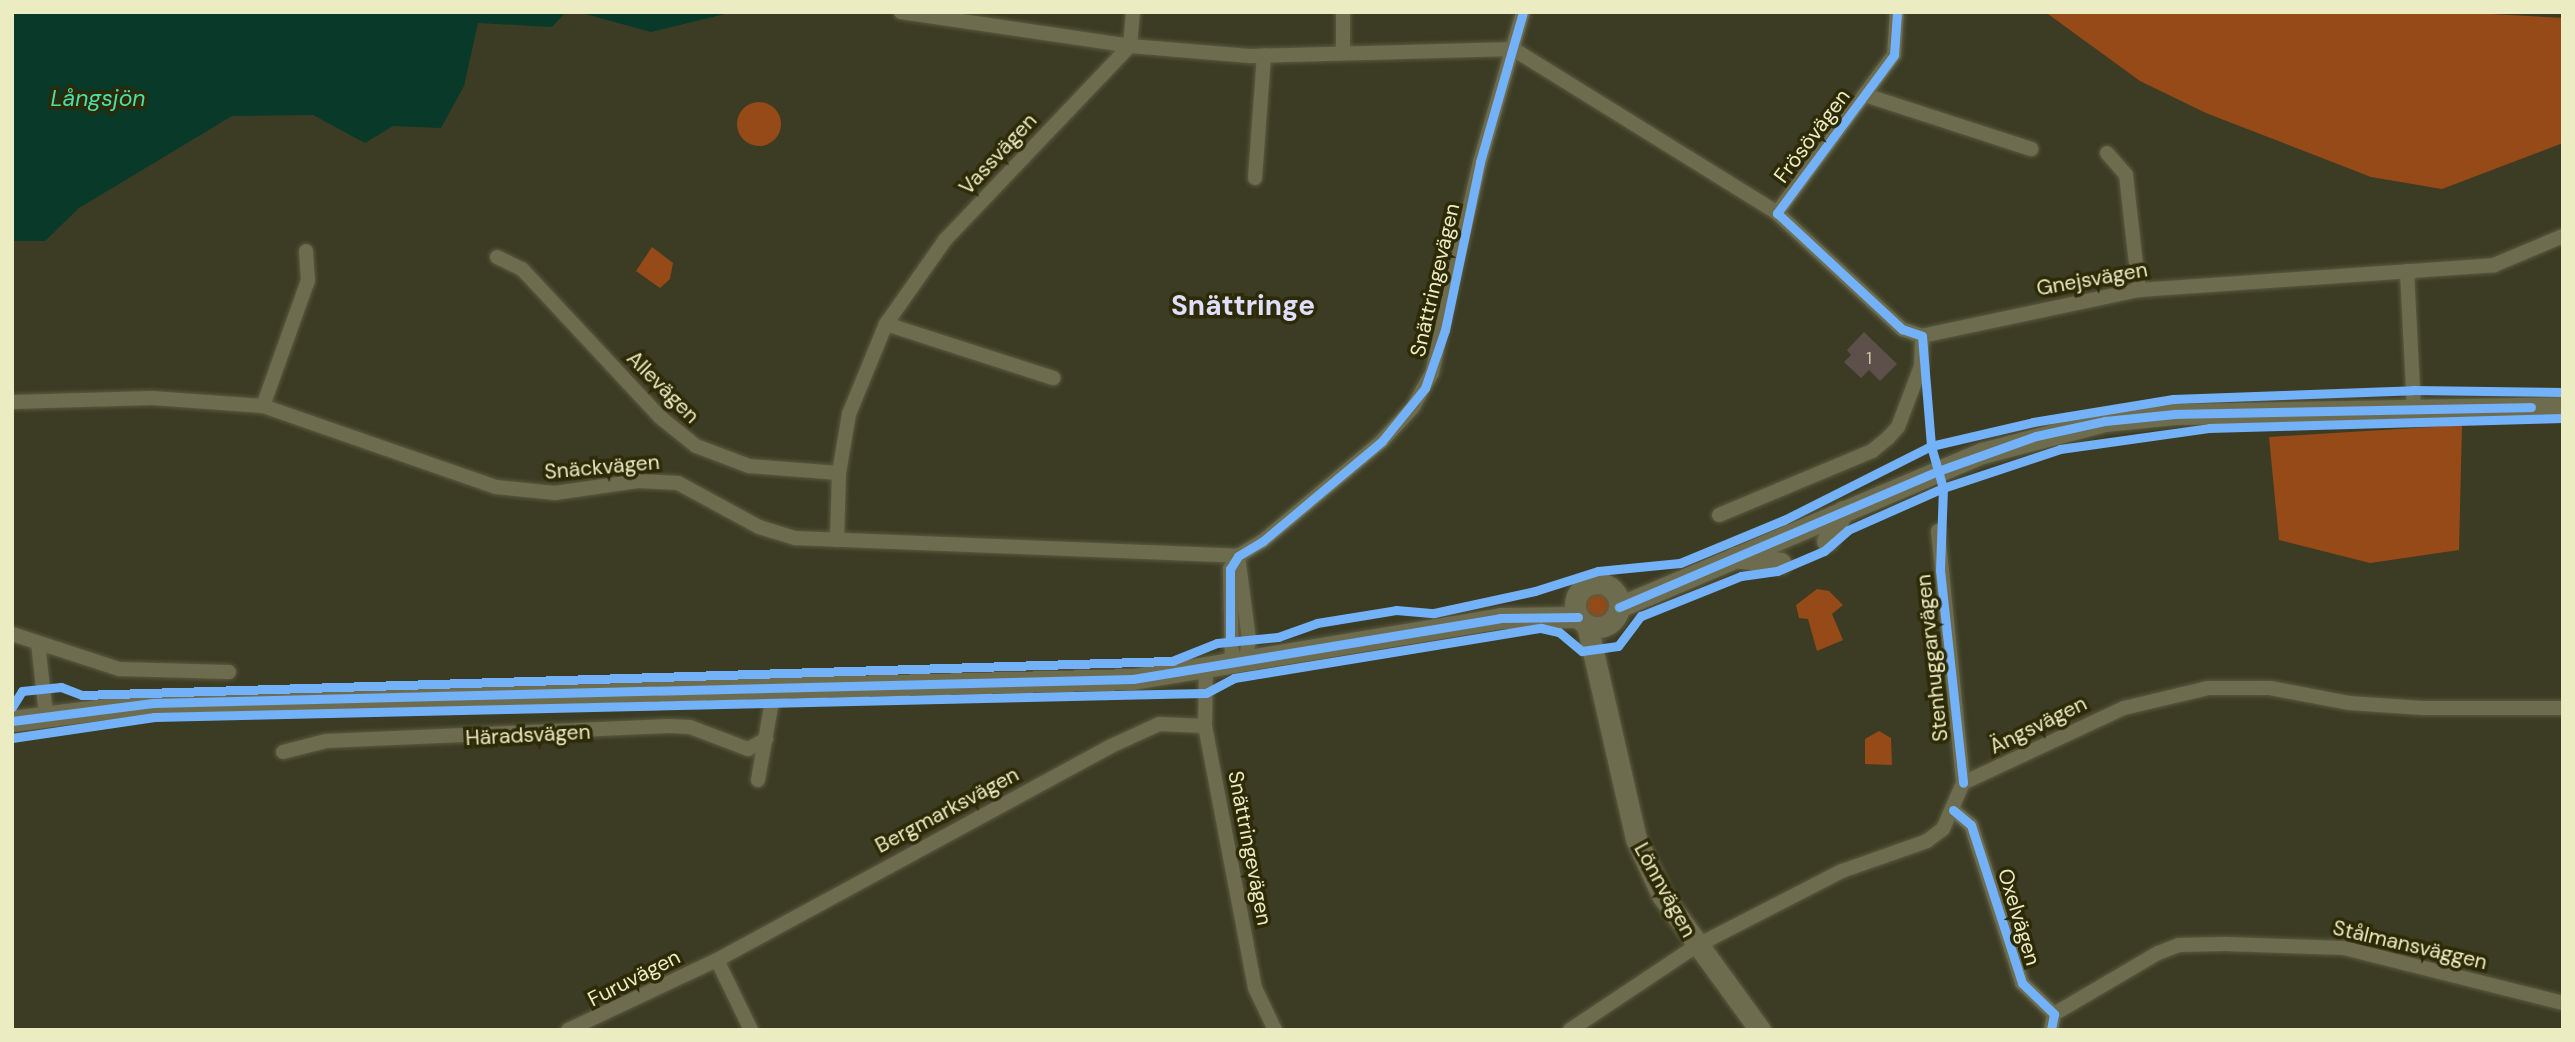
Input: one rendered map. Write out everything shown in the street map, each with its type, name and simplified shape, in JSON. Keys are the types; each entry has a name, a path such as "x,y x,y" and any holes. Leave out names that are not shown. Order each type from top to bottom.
{"street":[{"path":"901,12 1130,46 1264,55 1513,50"},
{"path":"1130,46 1133,12"},
{"path":"1343,12 1343,52"},
{"name":"Snättringevägen","path":"1238,556 1263,541 1382,441 1425,388 1445,330 1480,162 1523,12"},
{"name":"Frösövägen","path":"1777,213 1894,55 1898,17"},
{"name":"Vassvägen","path":"837,540 839,473 849,414 886,324 945,240 1130,46"},
{"name":"Frösövägen","path":"1513,50 1777,213 1902,329 1922,335"},
{"path":"1255,178 1264,55"},
{"name":"Frösövägen","path":"1865,95 2031,149"},
{"path":"2107,153 2126,175 2139,290"},
{"name":"Gnejsvägen","path":"1922,335 2139,290 2512,261 2563,236"},
{"path":"263,406 308,280 306,251"},
{"name":"Allevägen","path":"497,257 522,269 660,417 696,446 749,466 839,473"},
{"path":"2407,271 2414,408"},
{"path":"886,324 1053,379"},
{"path":"1719,515 1872,451 1888,438 1898,427 1921,366 1922,335"},
{"name":"Snäckvägen","path":"12,402 152,398 263,406 496,487 555,494 662,480 780,535 837,540 1238,556"},
{"name":"Häradsvägen","path":"12,721 46,714 153,703 774,690 1133,678 1206,669 1500,618 1597,611 1982,453 2105,421 2414,408 2563,407"},
{"path":"1827,541 1843,511"},
{"name":"Stenhuggarvägen","path":"1938,531 1963,783"},
{"path":"1238,556 1230,569 1239,662"},
{"path":"1734,557 1781,563"},
{"name":"Lönnvägen","path":"1597,611 1603,690 1636,839 1696,946 1760,1030"},
{"path":"12,634 119,669 229,672"},
{"path":"38,643 46,714"},
{"name":"Snättringevägen","path":"1206,669 1205,726 1255,988 1275,1030"},
{"name":"Ängsvägen","path":"1963,783 2124,708 2208,688 2270,688 2349,703 2423,708 2563,708"},
{"path":"758,780 774,690"},
{"name":"Bergmarksvägen","path":"717,960 1109,747 1159,724 1205,726"},
{"name":"Häradsvägen","path":"283,752 326,741 669,726 690,727 748,749 766,739"},
{"path":"1570,1030 1696,946 1842,871 1905,853 1943,829 1963,783"},
{"name":"Oxelvägen","path":"1953,810 1971,825 2022,984 2054,1014"},
{"name":"Stålmansväggen","path":"2054,1014 2158,953 2179,946 2225,944 2344,948 2563,1003"},
{"path":"717,960 751,1030"},
{"name":"Furuvägen","path":"568,1030 594,1022 717,960"},
{"path":"2051,1030 2054,1014"}],"shaded area":[{"path":"2455,12 2563,18 2563,143 2442,189 2371,177 2206,113 2140,81 2048,14"},
{"path":"759,102 775,108 781,124 775,140 759,146 743,140 737,124 743,108"},
{"path":"652,247 673,263 670,279 660,288 636,271"},
{"path":"2462,425 2459,550 2370,563 2279,540 2269,437"},
{"path":"1597,588 1609,593 1614,605 1609,617 1597,622 1585,617 1580,605 1585,593"},
{"path":"1817,589 1829,591 1843,605 1832,614 1843,640 1817,651 1808,619 1799,618 1796,605"},
{"path":"1879,731 1891,738 1892,765 1865,764 1865,739"}],"water":[{"name":"Långsjön","path":"12,12 566,12 552,27 478,23 464,86 441,128 393,126 365,143 313,115 232,116 79,208 45,241 12,241"},
{"path":"578,12 733,12 651,32"}],"building":[{"path":"1864,332 1897,364 1880,381 1869,370 1861,378 1844,362 1851,355 1847,350"}],"cycle path":[{"path":"1230,641 1230,569 1238,556 1263,541 1382,441 1425,388 1445,330 1480,162 1523,12"},
{"path":"1897,12 1894,55 1777,213 1902,329 1922,336 1931,446 1943,488 1940,570 1963,783"},
{"path":"12,707 22,691 61,687 82,695 1172,661 1217,643 1278,637 1317,623 1396,610 1434,613 1535,591 1598,571 1680,563 1784,520 1931,446 2033,422 2173,399 2413,390 2563,392"},
{"path":"1619,607 1938,471 2036,436 2105,421 2175,414 2531,407"},
{"path":"12,738 154,717 1206,693 1234,678 1541,628 1559,632 1582,651 1618,646 1641,616 1741,576 1777,571 1824,551 1848,530 1943,488 2060,449 2209,428 2563,418"},
{"path":"12,721 153,703 1133,679 1500,618 1578,617"},
{"path":"1953,810 1971,825 2022,983 2054,1014 2051,1030"}],"district":[{"name":"Snättringe","path":"1243,306"}]}
